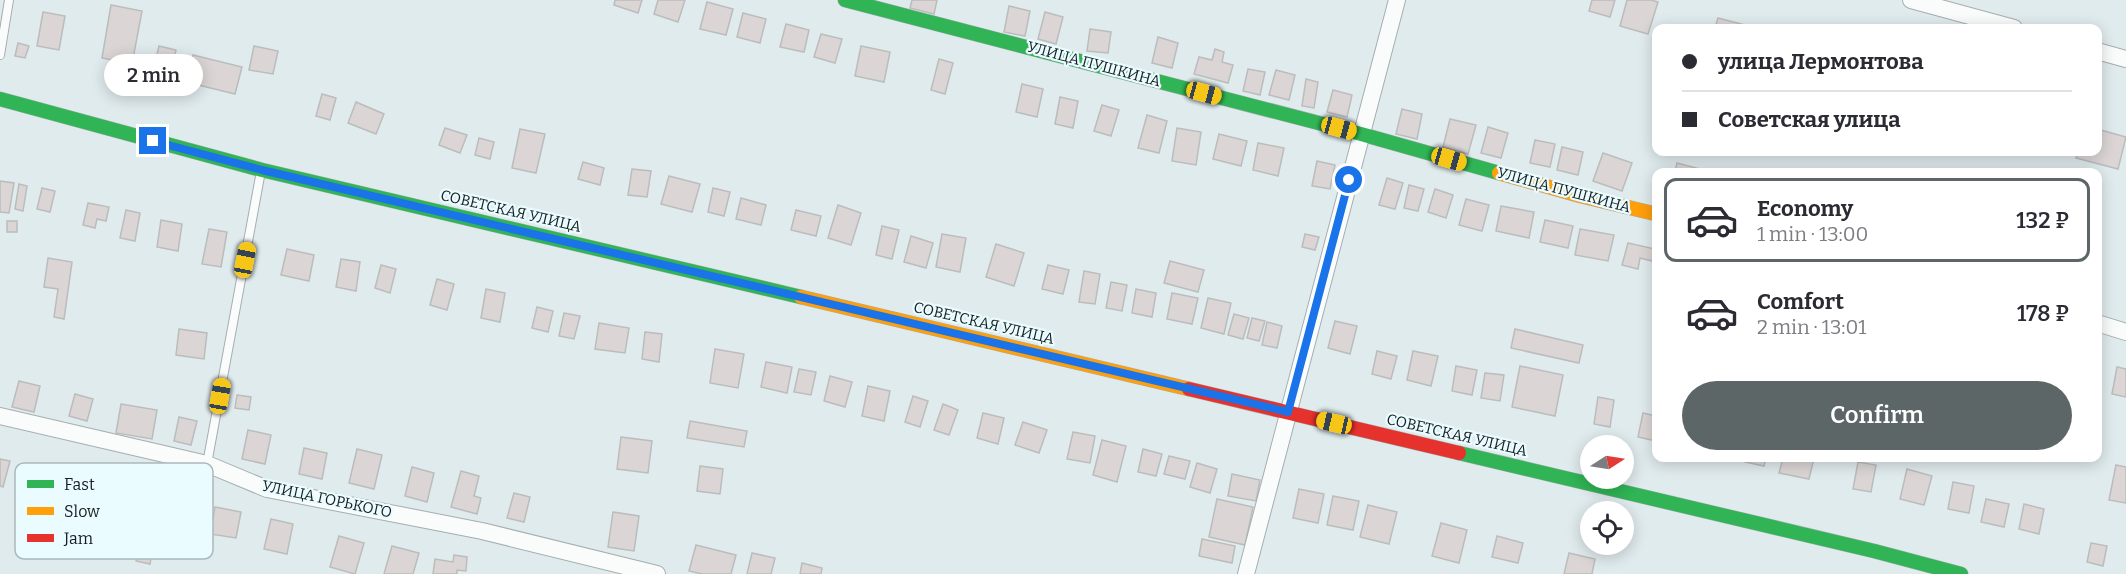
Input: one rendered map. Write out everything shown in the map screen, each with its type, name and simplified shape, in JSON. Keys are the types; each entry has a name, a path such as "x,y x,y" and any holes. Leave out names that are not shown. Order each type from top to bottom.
{"street":[{"name":"УЛИЦА ПУШКИНА","path":"845,0 1361,134 1581,196 1652,213"},
{"path":"1246,574 1397,0"},
{"path":"1911,0 1999,24"},
{"path":"2102,52 2126,59"},
{"name":"СОВЕТСКАЯ УЛИЦА","path":"0,99 262,170 1874,551 1961,574"},
{"path":"2102,325 2126,332"},
{"name":"УЛИЦА ГОРЬКОГО","path":"0,416 203,463"},
{"name":"УЛИЦА ГОРЬКОГО","path":"213,466 267,489 482,531 657,574"}],"lane":[{"path":"0,55 9,0"},
{"path":"207,463 262,170"}],"building":[{"path":"615,0 642,0 638,13 614,5"},
{"path":"658,0 685,0 678,22 654,14"},
{"path":"912,0 937,0 934,14 910,8"},
{"path":"1592,0 1615,0 1610,17 1589,11"},
{"path":"1627,0 1658,2 1648,34 1620,26"},
{"path":"707,2 733,9 726,35 700,29"},
{"path":"111,5 142,11 132,64 102,58"},
{"path":"1009,6 1030,11 1025,36 1004,32"},
{"path":"43,12 65,16 59,50 37,46"},
{"path":"1045,12 1063,17 1056,44 1038,39"},
{"path":"743,13 766,19 760,43 737,37"},
{"path":"1718,18 1741,24 1716,24"},
{"path":"786,24 809,30 804,52 780,47"},
{"path":"1090,29 1111,32 1108,53 1087,51"},
{"path":"821,34 842,39 835,63 814,57"},
{"path":"1158,37 1178,43 1172,68 1152,63"},
{"path":"18,43 29,46 25,58 15,56"},
{"path":"159,46 176,50 169,79 152,75"},
{"path":"254,46 278,51 273,74 249,70"},
{"path":"861,46 890,52 884,82 855,76"},
{"path":"1215,49 1224,52 1222,62 1233,65 1228,83 1194,74 1199,57 1212,60"},
{"path":"193,55 242,67 235,94 186,82"},
{"path":"939,59 953,63 945,94 931,90"},
{"path":"1248,69 1265,72 1260,95 1243,91"},
{"path":"1276,70 1295,75 1289,100 1269,95"},
{"path":"1306,79 1318,82 1314,108 1302,106"},
{"path":"1022,84 1043,89 1037,117 1016,112"},
{"path":"1333,90 1352,95 1347,117 1327,112"},
{"path":"322,94 336,98 330,120 316,116"},
{"path":"1060,97 1078,101 1073,128 1055,124"},
{"path":"356,102 384,114 376,134 348,123"},
{"path":"1102,105 1119,110 1111,136 1094,131"},
{"path":"1402,109 1422,114 1417,139 1396,134"},
{"path":"1147,115 1167,121 1159,153 1138,148"},
{"path":"1450,119 1476,125 1468,154 1443,147"},
{"path":"1488,127 1508,133 1501,158 1481,153"},
{"path":"445,128 467,135 460,153 439,145"},
{"path":"1177,128 1201,132 1196,165 1172,161"},
{"path":"520,129 545,134 536,173 512,168"},
{"path":"2102,130 2126,137 2118,169 2076,158 2077,156 2102,156"},
{"path":"1219,134 1247,141 1241,166 1213,159"},
{"path":"479,138 494,142 490,159 475,155"},
{"path":"1535,140 1555,144 1550,167 1530,163"},
{"path":"1258,143 1284,148 1278,176 1253,170"},
{"path":"1562,147 1583,152 1578,175 1557,170"},
{"path":"1603,153 1632,163 1622,191 1593,181"},
{"path":"1317,161 1335,165 1330,189 1312,186"},
{"path":"583,162 604,168 600,185 578,179"},
{"path":"1677,163 1696,168 1676,168"},
{"path":"632,169 651,171 647,197 628,195"},
{"path":"669,176 700,184 692,212 661,204"},
{"path":"1387,178 1403,183 1395,209 1379,205"},
{"path":"0,181 14,183 9,213 0,212"},
{"path":"19,184 27,186 23,211 15,209"},
{"path":"1409,185 1424,189 1418,211 1404,208"},
{"path":"42,188 55,191 50,212 37,209"},
{"path":"713,188 730,192 724,216 708,212"},
{"path":"1435,189 1453,195 1446,218 1428,212"},
{"path":"741,198 766,205 761,225 736,219"},
{"path":"1466,199 1489,205 1482,231 1459,225"},
{"path":"88,203 109,207 106,221 97,219 95,228 83,225"},
{"path":"838,205 861,213 851,245 828,238"},
{"path":"1501,206 1534,212 1529,238 1496,231"},
{"path":"126,210 140,213 135,241 120,238"},
{"path":"796,210 821,216 816,236 791,230"},
{"path":"161,220 182,224 178,251 157,247"},
{"path":"1545,220 1573,226 1568,248 1540,242"},
{"path":"7,221 17,221 17,232 7,232"},
{"path":"882,226 899,230 892,259 876,255"},
{"path":"209,229 227,232 221,267 202,264"},
{"path":"1580,229 1614,235 1608,261 1575,255"},
{"path":"942,234 966,238 960,272 936,267"},
{"path":"1305,234 1319,237 1315,250 1302,247"},
{"path":"911,236 933,243 926,268 904,262"},
{"path":"1628,243 1652,248 1652,261 1640,258 1638,269 1622,265"},
{"path":"996,244 1024,253 1014,286 986,277"},
{"path":"287,249 314,255 309,281 281,275"},
{"path":"48,258 72,262 64,319 54,317 58,289 44,287"},
{"path":"341,259 360,262 356,291 336,287"},
{"path":"1170,261 1204,270 1198,292 1164,283"},
{"path":"381,265 396,269 390,293 375,288"},
{"path":"1048,265 1069,270 1063,294 1042,289"},
{"path":"1084,271 1100,274 1095,304 1079,302"},
{"path":"437,279 454,284 447,310 430,305"},
{"path":"1111,282 1127,285 1122,311 1106,308"},
{"path":"486,289 505,293 500,322 481,318"},
{"path":"1136,289 1156,293 1152,317 1132,313"},
{"path":"1172,293 1198,298 1192,324 1167,319"},
{"path":"1208,298 1231,303 1224,334 1201,328"},
{"path":"537,307 553,311 548,332 532,328"},
{"path":"564,313 580,316 574,339 559,336"},
{"path":"1234,314 1249,318 1243,339 1228,335"},
{"path":"1252,318 1265,321 1259,341 1247,338"},
{"path":"1335,321 1357,326 1350,354 1328,348"},
{"path":"1267,322 1282,326 1277,348 1262,345"},
{"path":"599,323 629,328 625,353 595,349"},
{"path":"179,329 207,333 204,359 176,355"},
{"path":"1515,329 1583,345 1579,363 1511,348"},
{"path":"645,332 662,334 659,362 642,359"},
{"path":"715,349 744,354 738,388 710,383"},
{"path":"1377,351 1397,356 1391,379 1372,374"},
{"path":"1413,351 1438,356 1431,386 1407,380"},
{"path":"766,362 792,367 787,393 761,387"},
{"path":"1456,366 1477,370 1472,395 1452,391"},
{"path":"1520,366 1563,375 1555,416 1512,407"},
{"path":"2117,367 2126,369 2126,397 2112,394"},
{"path":"799,369 816,372 811,395 794,392"},
{"path":"1485,373 1504,375 1500,401 1481,398"},
{"path":"830,376 852,382 845,407 824,401"},
{"path":"19,381 40,386 34,412 12,407"},
{"path":"868,386 890,391 884,421 862,416"},
{"path":"75,394 93,399 87,421 69,416"},
{"path":"237,395 251,397 249,410 235,408"},
{"path":"913,396 928,401 920,427 905,422"},
{"path":"1598,397 1614,400 1610,427 1594,424"},
{"path":"121,404 157,410 152,439 116,433"},
{"path":"943,404 958,410 949,435 934,430"},
{"path":"983,413 1004,418 998,444 977,438"},
{"path":"1643,413 1652,415 1652,440 1638,437"},
{"path":"179,417 197,421 191,445 174,441"},
{"path":"690,421 747,431 744,447 687,438"},
{"path":"1023,422 1047,430 1039,453 1015,445"},
{"path":"248,430 271,435 265,464 242,459"},
{"path":"1073,432 1095,436 1090,463 1067,459"},
{"path":"621,437 652,441 648,473 617,469"},
{"path":"1102,440 1126,446 1117,482 1093,475"},
{"path":"304,448 327,453 322,479 299,474"},
{"path":"357,449 382,455 374,489 349,483"},
{"path":"1143,449 1162,454 1156,476 1138,472"},
{"path":"1169,456 1190,461 1185,479 1164,474"},
{"path":"0,459 10,461 3,487 0,486"},
{"path":"1745,462 1765,462 1764,466"},
{"path":"1782,462 1813,462 1809,479 1779,473"},
{"path":"1858,462 1876,465 1871,492 1853,489"},
{"path":"1197,463 1217,469 1210,493 1190,487"},
{"path":"2116,465 2126,467 2126,503 2109,500"},
{"path":"700,466 723,469 720,494 697,491"},
{"path":"412,467 434,473 427,502 405,496"},
{"path":"1907,469 1932,476 1924,505 1900,499"},
{"path":"461,471 479,476 474,496 481,498 477,514 451,507"},
{"path":"1232,474 1260,480 1256,501 1228,496"},
{"path":"1953,482 1974,486 1969,513 1948,509"},
{"path":"1299,489 1324,494 1318,523 1293,518"},
{"path":"514,493 530,497 524,522 507,518"},
{"path":"1333,496 1359,501 1353,530 1327,525"},
{"path":"1217,499 1253,507 1245,545 1209,537"},
{"path":"1986,499 2009,504 2004,527 1981,522"},
{"path":"2024,504 2044,509 2039,534 2019,529"},
{"path":"1368,505 1397,512 1389,544 1360,537"},
{"path":"215,507 241,512 236,538 213,534"},
{"path":"613,512 639,516 634,551 608,547"},
{"path":"271,519 293,524 287,554 264,549"},
{"path":"1441,523 1467,530 1459,563 1432,556"},
{"path":"339,536 364,543 355,574 330,567"},
{"path":"1497,536 1523,543 1518,563 1492,557"},
{"path":"1202,539 1235,546 1232,563 1199,556"},
{"path":"2091,543 2107,546 2103,566 2087,562"},
{"path":"696,545 736,555 731,574 702,574 689,571"},
{"path":"392,546 419,553 413,574 384,574"},
{"path":"752,553 775,558 771,574 747,574"},
{"path":"1569,553 1595,559 1592,574 1564,574"},
{"path":"454,555 467,557 466,571 457,570 457,574 433,574 435,559 453,562"},
{"path":"136,559 151,559 150,564 136,561"},
{"path":"802,563 822,568 821,574 800,574"}],"traffic: fast":[{"path":"845,0 1361,134 1499,173"},
{"path":"0,99 262,170 801,297"},
{"path":"1459,453 1874,551 1961,574"}],"traffic: slow":[{"path":"1499,173 1652,213"},
{"path":"801,297 1189,389"}],"traffic: jam":[{"path":"1189,389 1459,453"}],"route":[{"path":"153,141 262,170 1288,412 1349,180"}]}
